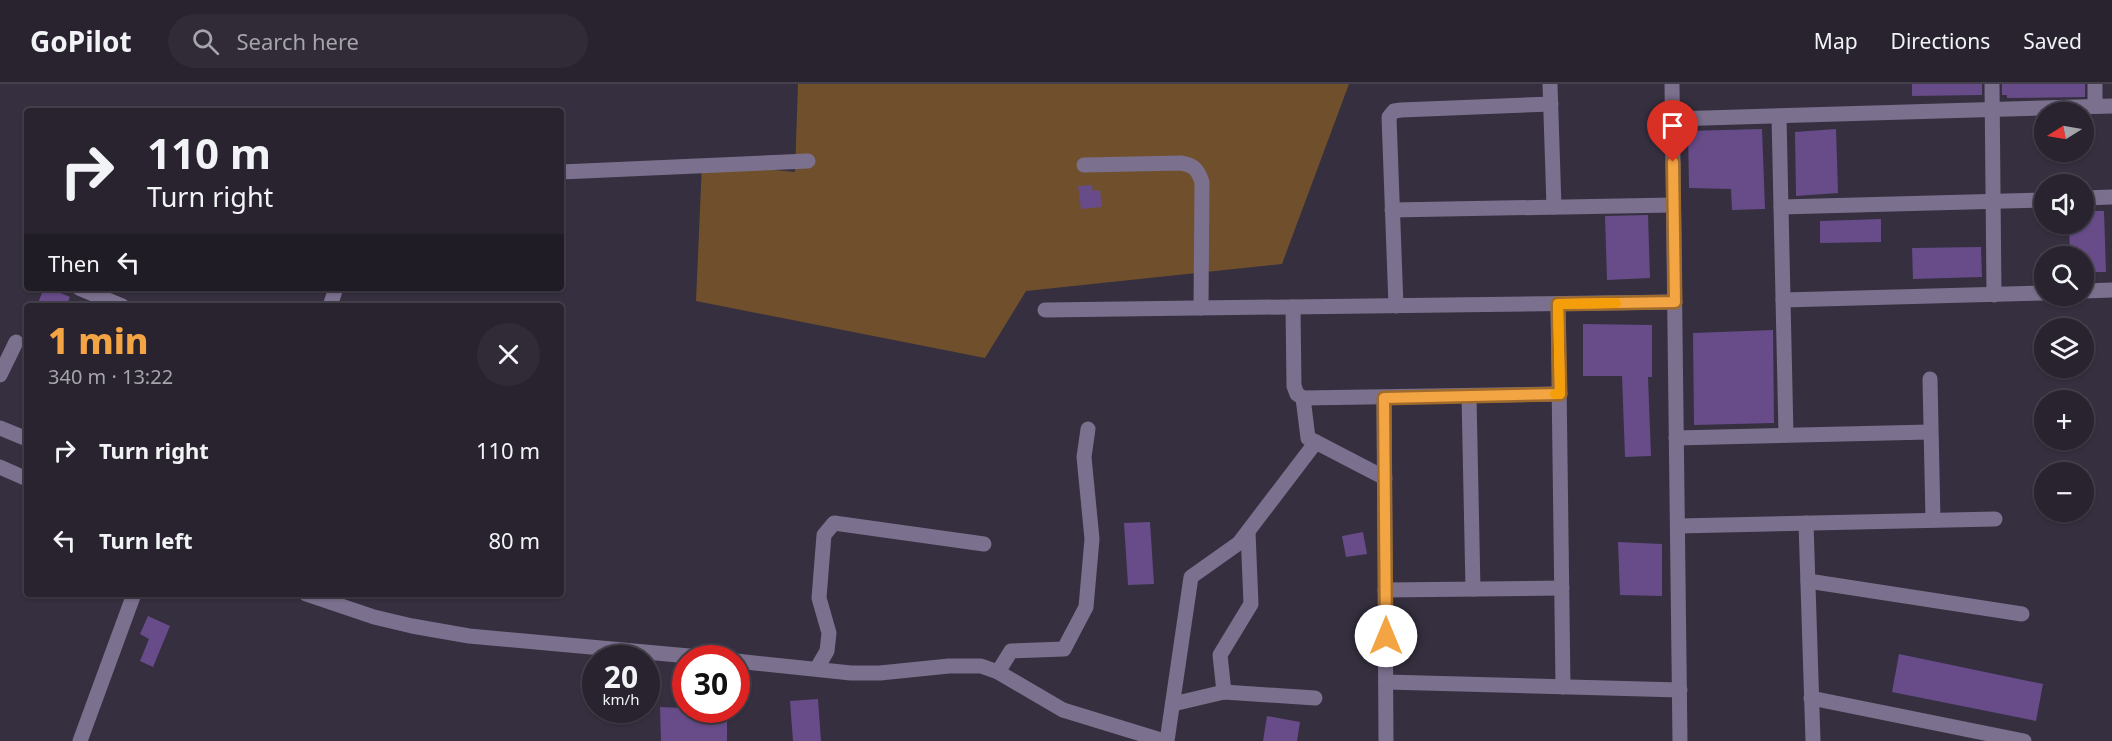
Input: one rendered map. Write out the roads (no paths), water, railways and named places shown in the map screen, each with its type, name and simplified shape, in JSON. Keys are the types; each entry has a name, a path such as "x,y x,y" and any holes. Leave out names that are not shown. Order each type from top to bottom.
{"street":[{"path":"1550,84 1554,207"},
{"path":"1672,84 1680,741"},
{"path":"1992,84 1994,295"},
{"path":"2095,84 2095,106"},
{"path":"1396,306 1389,117 1394,111 1551,104"},
{"path":"1672,119 2112,106"},
{"path":"1779,116 1786,435"},
{"path":"564,172 808,161"},
{"path":"1084,165 1180,163 1190,164 1198,171 1202,182 1201,308"},
{"path":"2094,197 2112,196"},
{"path":"1781,207 2034,200"},
{"path":"1392,210 1673,205"},
{"path":"2094,291 2112,290"},
{"path":"84,291 101,302"},
{"path":"1783,300 2034,293"},
{"path":"1045,310 1675,302"},
{"path":"1558,304 1563,687"},
{"path":"1293,307 1294,386 1303,398 1560,394"},
{"path":"0,375 16,342"},
{"path":"1930,379 1933,520"},
{"path":"1469,396 1473,589"},
{"path":"1303,398 1308,438 1385,478"},
{"path":"1384,398 1386,741"},
{"path":"0,428 24,438"},
{"path":"998,672 1011,651 1064,649 1086,607 1092,539 1084,457 1088,429"},
{"path":"1676,438 1930,432"},
{"path":"750,662 851,673 880,673 966,665 981,666 998,672 1064,710 1165,741 1173,704 1191,577 1239,543 1316,442"},
{"path":"0,467 24,478"},
{"path":"1678,525 1995,519"},
{"path":"817,668 827,651 829,633 819,598 824,535 834,523 984,544"},
{"path":"1806,523 1813,741"},
{"path":"1224,692 1220,655 1251,604 1248,532"},
{"path":"1808,581 2022,614"},
{"path":"1385,590 1562,588"},
{"path":"80,741 133,597"},
{"path":"315,597 374,617 469,636 672,654"},
{"path":"1386,682 1680,690"},
{"path":"1173,704 1224,692 1315,698"},
{"path":"1811,699 2024,741"}]}
